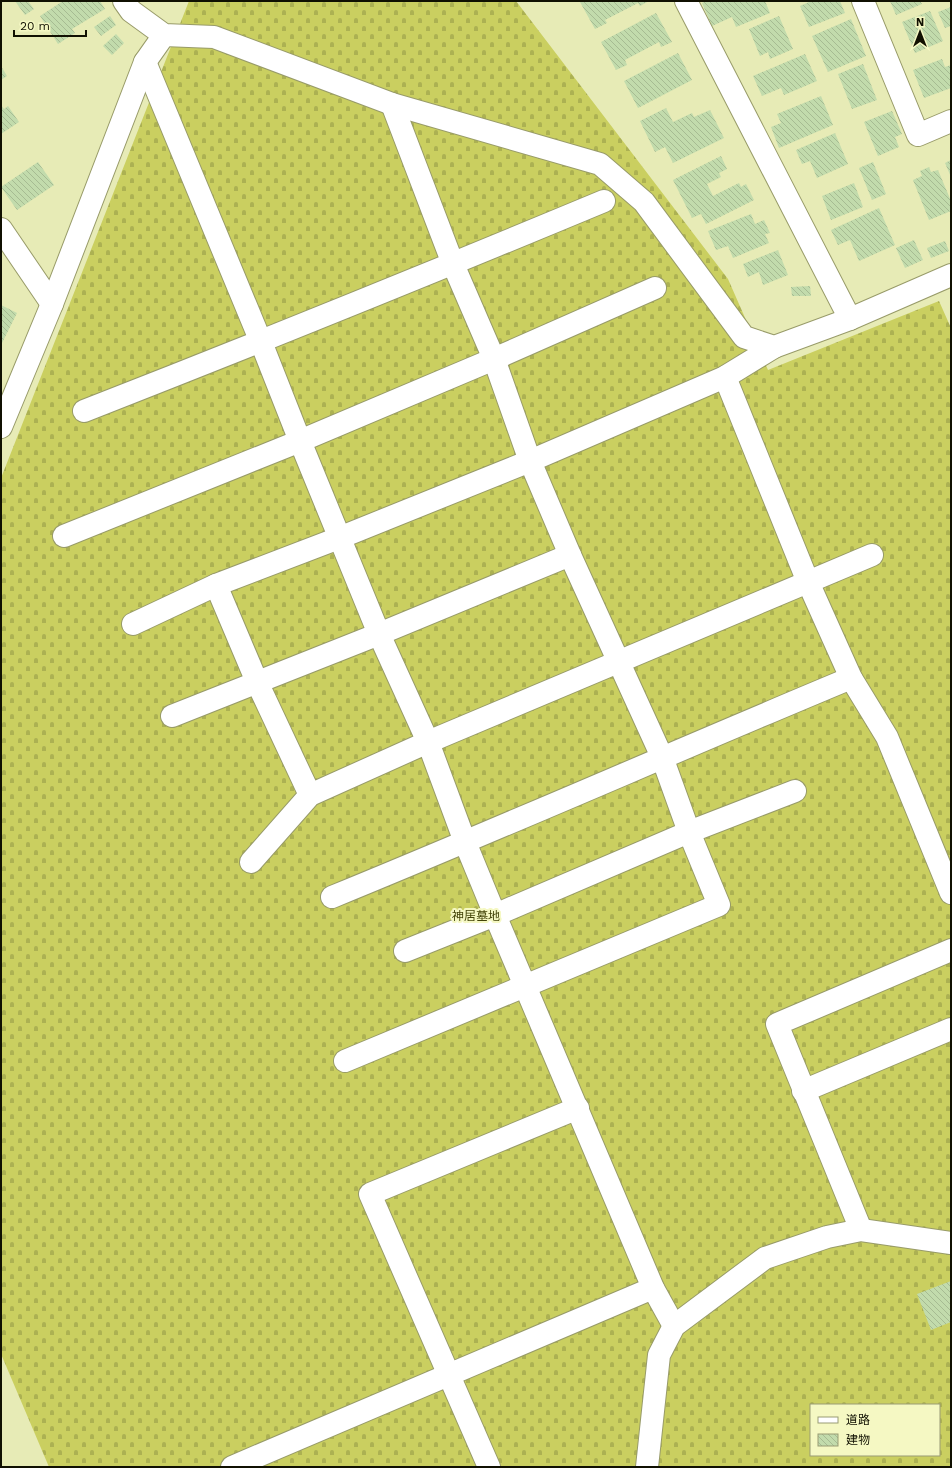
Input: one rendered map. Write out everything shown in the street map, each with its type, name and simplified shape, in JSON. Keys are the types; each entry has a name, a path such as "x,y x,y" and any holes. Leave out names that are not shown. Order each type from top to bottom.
{"street":[{"path":"124,1 131,12 164,36 214,38 392,104 600,164 644,202 744,337 774,347"},
{"path":"686,1 850,319"},
{"path":"863,1 918,135 951,121"},
{"path":"1,427 52,304 145,62 164,36"},
{"path":"145,62 261,342 339,538 379,634 428,742 465,842 495,915 653,1288 674,1326"},
{"path":"345,1061 719,905 662,757 570,555 530,461 494,359 453,264 392,104"},
{"path":"84,411 261,342 604,201"},
{"path":"1,229 52,304"},
{"path":"133,624 216,585 339,538 530,461 725,376 774,347 850,319 951,275"},
{"path":"64,536 300,441 494,359 655,288"},
{"path":"725,376 808,582 851,678 887,737 951,893"},
{"path":"172,716 379,634 570,555"},
{"path":"251,862 310,795 428,742 872,555"},
{"path":"216,585 257,682 310,795"},
{"path":"332,896 465,842 851,678"},
{"path":"405,951 495,915 690,832 794,791"},
{"path":"861,1230 776,1024 951,950"},
{"path":"804,1091 951,1029"},
{"path":"489,1467 370,1194 578,1108"},
{"path":"646,1467 659,1355 674,1326 765,1258 827,1237 861,1230 951,1243"},
{"path":"232,1467 653,1288"}],"green space":[{"name":"神居墓地","path":"189,1 516,1 728,279 768,370 939,301 951,328 951,1467 49,1467 1,1354 1,478"}],"building":[{"path":"15,1 28,1 34,9 25,15"},
{"path":"63,1 100,1 105,9 72,29 75,33 58,44 40,16"},
{"path":"649,1 640,6 638,3 605,20 607,23 595,29 580,2"},
{"path":"706,1 765,1 770,13 736,27 732,17 712,26 702,3"},
{"path":"811,1 840,1 845,13 809,27 800,6"},
{"path":"890,1 920,1 922,4 896,15"},
{"path":"951,7 951,26 945,28 938,12"},
{"path":"930,11 943,41 915,53 902,22"},
{"path":"656,13 672,42 661,47 659,42 625,60 627,65 616,70 601,42"},
{"path":"110,16 116,25 101,36 94,27"},
{"path":"779,16 793,49 770,59 768,52 760,56 749,29"},
{"path":"851,19 866,56 828,72 812,36"},
{"path":"116,34 124,43 112,55 103,46"},
{"path":"678,53 692,80 638,108 624,81"},
{"path":"805,54 817,81 784,95 781,88 762,96 753,76"},
{"path":"942,59 945,67 951,65 951,88 924,98 913,70"},
{"path":"863,64 877,100 852,109 838,74"},
{"path":"1,66 7,76 1,80"},
{"path":"821,96 833,125 779,148 771,127 781,123 777,114"},
{"path":"1,105 4,109 8,106 19,122 1,134"},
{"path":"666,108 673,122 692,113 694,117 710,110 724,138 673,163 665,147 655,152 640,121"},
{"path":"892,111 902,134 895,137 899,147 878,156 864,122"},
{"path":"835,133 848,164 817,178 810,161 802,164 796,150"},
{"path":"721,156 727,169 719,173 721,177 707,184 713,196 739,183 741,187 746,184 754,200 706,224 701,214 692,218 673,180"},
{"path":"951,160 951,177 945,163"},
{"path":"38,162 54,185 17,210 1,187"},
{"path":"873,162 886,194 872,200 859,168"},
{"path":"929,167 931,172 938,170 951,201 951,211 929,220 913,180 922,176 920,171"},
{"path":"854,183 863,207 831,220 822,196"},
{"path":"879,208 895,245 859,261 850,240 838,245 831,230"},
{"path":"751,214 755,224 764,220 770,233 765,234 769,243 733,258 728,246 716,250 708,231"},
{"path":"914,240 923,260 905,268 896,248"},
{"path":"945,241 949,251 931,258 927,248"},
{"path":"778,250 788,275 763,285 759,272 748,277 743,264"},
{"path":"810,286 811,296 792,296 791,287"},
{"path":"1,305 17,313 1,345"},
{"path":"951,1281 951,1322 931,1330 917,1294"}]}
